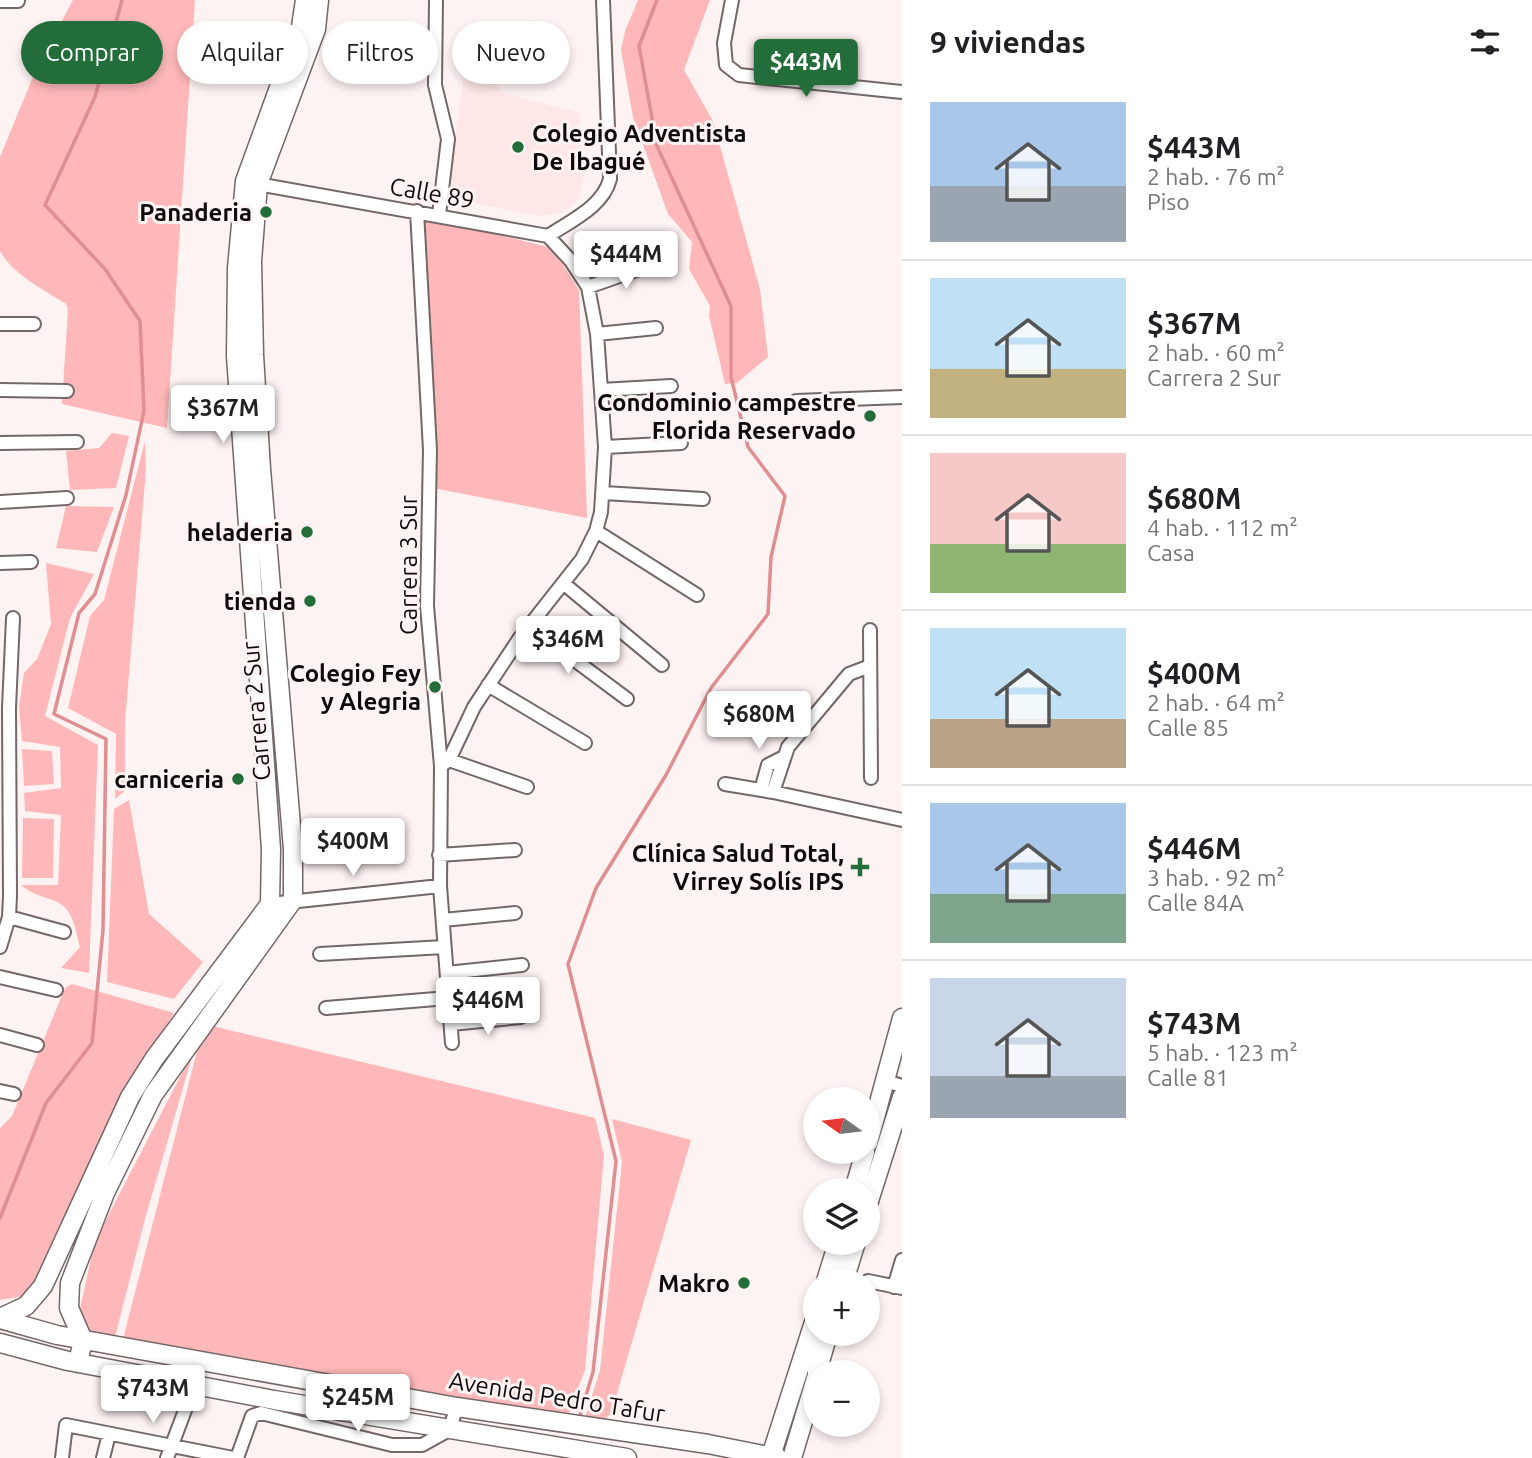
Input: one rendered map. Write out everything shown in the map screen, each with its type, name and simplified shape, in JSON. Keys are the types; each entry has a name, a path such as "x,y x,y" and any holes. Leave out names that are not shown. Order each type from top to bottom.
{"street":[{"name":"Carrera 2 Sur","path":"270,904 271,849 262,595 245,330 253,261 252,183 294,47 305,0"},
{"name":"Carrera 2 Sur","path":"252,183 316,29 319,0"},
{"path":"436,0 435,85 448,139 439,215"},
{"path":"527,787 445,763 474,706 488,685 529,626 582,559 596,531 601,512 605,447 597,334 589,287 571,261 548,236 600,200 607,191 610,179 603,0"},
{"path":"732,0 724,43 726,65 739,75 902,92"},
{"path":"0,1 18,1"},
{"name":"Calle 89","path":"252,183 548,236"},
{"name":"Carrera 3 Sur","path":"416,211 430,450 427,606 445,763 439,855 452,1044"},
{"path":"589,287 653,264"},
{"path":"0,324 34,324"},
{"path":"597,334 656,328"},
{"path":"601,390 671,386"},
{"path":"0,390 67,391"},
{"path":"796,401 902,397"},
{"path":"0,443 77,442"},
{"path":"605,447 681,443"},
{"path":"604,493 703,499"},
{"path":"0,502 67,498"},
{"path":"596,531 697,595"},
{"path":"0,563 31,562"},
{"path":"563,583 662,665"},
{"name":"Carrera 2 Sur","path":"262,595 293,849 293,900"},
{"path":"0,947 9,917 5,896 5,709 13,618"},
{"path":"529,626 627,699"},
{"path":"870,630 872,778"},
{"path":"767,791 768,765 782,758 788,747 849,674 870,666"},
{"path":"488,685 585,743"},
{"path":"725,784 902,820"},
{"path":"439,855 514,849"},
{"path":"0,1319 26,1306 43,1286 130,1097 153,1059 270,904 440,886"},
{"path":"78,1363 83,1340 69,1308 70,1283 105,1193 153,1095 293,900"},
{"path":"443,920 515,912"},
{"path":"9,917 64,932"},
{"path":"320,954 444,947"},
{"path":"447,973 522,965"},
{"path":"0,976 56,990"},
{"path":"326,1008 449,998"},
{"path":"451,1024 521,1017"},
{"path":"880,1114 895,1078 902,1018"},
{"path":"0,1035 37,1045"},
{"path":"0,1091 14,1094"},
{"path":"876,1178 902,1097"},
{"path":"880,1284 898,1288 902,1260"},
{"name":"Avenida Pedro Tafur","path":"0,1319 83,1340 457,1407 774,1457"},
{"name":"Avenida Pedro Tafur","path":"0,1343 78,1363 449,1430 627,1458"},
{"path":"774,1457 807,1346"},
{"path":"169,1452 190,1397"},
{"path":"62,1458 66,1425 109,1434 169,1452 235,1458 252,1416 261,1413 391,1451 422,1445 449,1430 457,1407"},
{"path":"792,1458 803,1421"},
{"path":"103,1458 109,1434"}],"shaded area":[{"path":"73,0 195,0 194,21 177,21 177,84 190,84 167,428 62,404 68,309 66,304 21,274 0,251 0,157 30,84 163,84 163,21 62,21"},
{"path":"638,0 710,0 684,70 713,121 760,289 768,357 737,383 725,384 709,316 710,306 689,269 692,242 668,214 633,117 621,50 625,31"},
{"name":"Colegio Adventista De Ibagué","path":"462,84 498,84 502,93 579,113 583,181 580,198 564,212 539,216 447,198"},
{"path":"420,215 552,248 579,290 587,518 433,488"},
{"path":"112,433 129,436 116,488 70,490 66,451 99,448"},
{"path":"145,441 146,469 125,723 125,791 115,799 116,734 68,708 90,616 104,600"},
{"path":"66,506 114,507 97,552 56,548"},
{"path":"46,563 94,574 70,618 45,716 98,745 89,973 61,968 80,947 74,924 66,909 21,885 58,885 61,815 25,811 24,793 61,788 60,747 22,741 19,707 24,673 37,659 51,624"},
{"path":"22,749 52,751 54,784 24,786"},
{"path":"129,800 149,914 203,962 174,999 107,982 114,809"},
{"path":"23,818 54,819 53,878 22,878"},
{"path":"72,984 174,1013 115,1105 41,1271 24,1296 0,1300 0,1128 12,1116 65,988"},
{"path":"204,1024 595,1118 604,1155 585,1370 567,1418 123,1339"},
{"path":"194,1050 145,1219 114,1341 93,1337 79,1313 95,1241"},
{"path":"612,1119 691,1140 611,1414 602,1421 585,1418 600,1370 622,1162"}],"waterway":[{"path":"0,1218 46,1103 92,1043 103,930 106,739 54,714 79,613 95,594 126,495 144,411 140,321 105,269 45,205 95,97 122,0"},
{"path":"579,1419 593,1372 616,1161 568,964 596,888 666,775 711,688 768,614 771,557 785,496 748,447 731,377 731,306 657,146 639,46 657,0"}],"place":[{"name":"Colegio Adventista De Ibagué","path":"518,147"},
{"name":"Panaderia","path":"266,212"},
{"name":"Condominio campestre Florida Reservado","path":"870,416"},
{"name":"heladeria","path":"307,532"},
{"name":"tienda","path":"310,601"},
{"name":"Colegio Fey y Alegria","path":"435,687"},
{"name":"carniceria","path":"238,779"},
{"name":"Clínica Salud Total, Virrey Solís IPS","path":"860,867"},
{"name":"Makro","path":"744,1283"}]}
